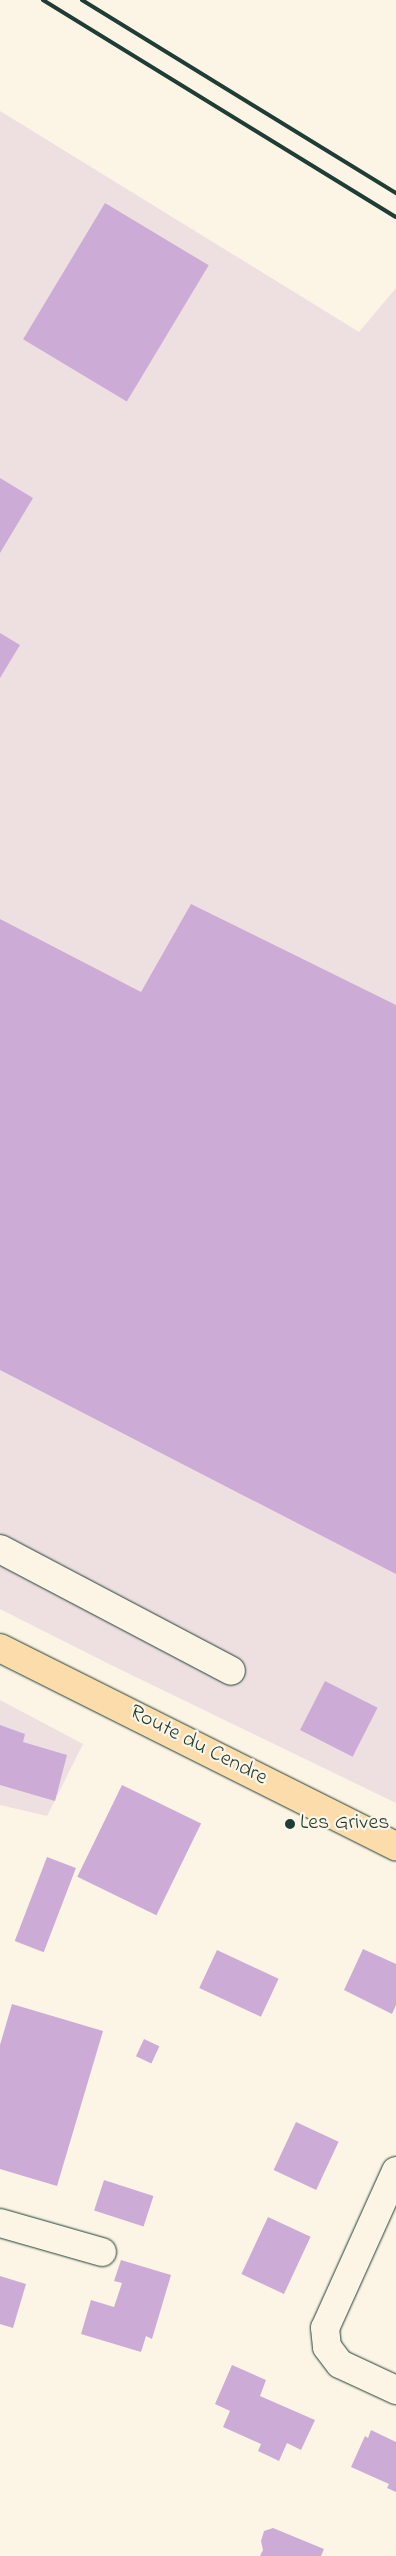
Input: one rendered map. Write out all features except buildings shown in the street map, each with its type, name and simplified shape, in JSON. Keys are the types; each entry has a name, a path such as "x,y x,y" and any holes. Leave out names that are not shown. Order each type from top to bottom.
{"main road":[{"name":"Route du Cendre","path":"0,1648 396,1846"}],"street":[{"path":"0,1548 231,1671"},
{"path":"396,2171 325,2328 327,2347 340,2364 396,2390"},
{"path":"0,2223 102,2252"}],"shaded area":[{"path":"0,111 359,332 396,288 396,1803 0,1609"},
{"path":"0,1700 83,1744 47,1816 0,1805"}],"railway":[{"path":"43,0 396,217"},
{"path":"82,0 396,193"}],"place":[{"name":"Les Grives","path":"290,1824"}]}
